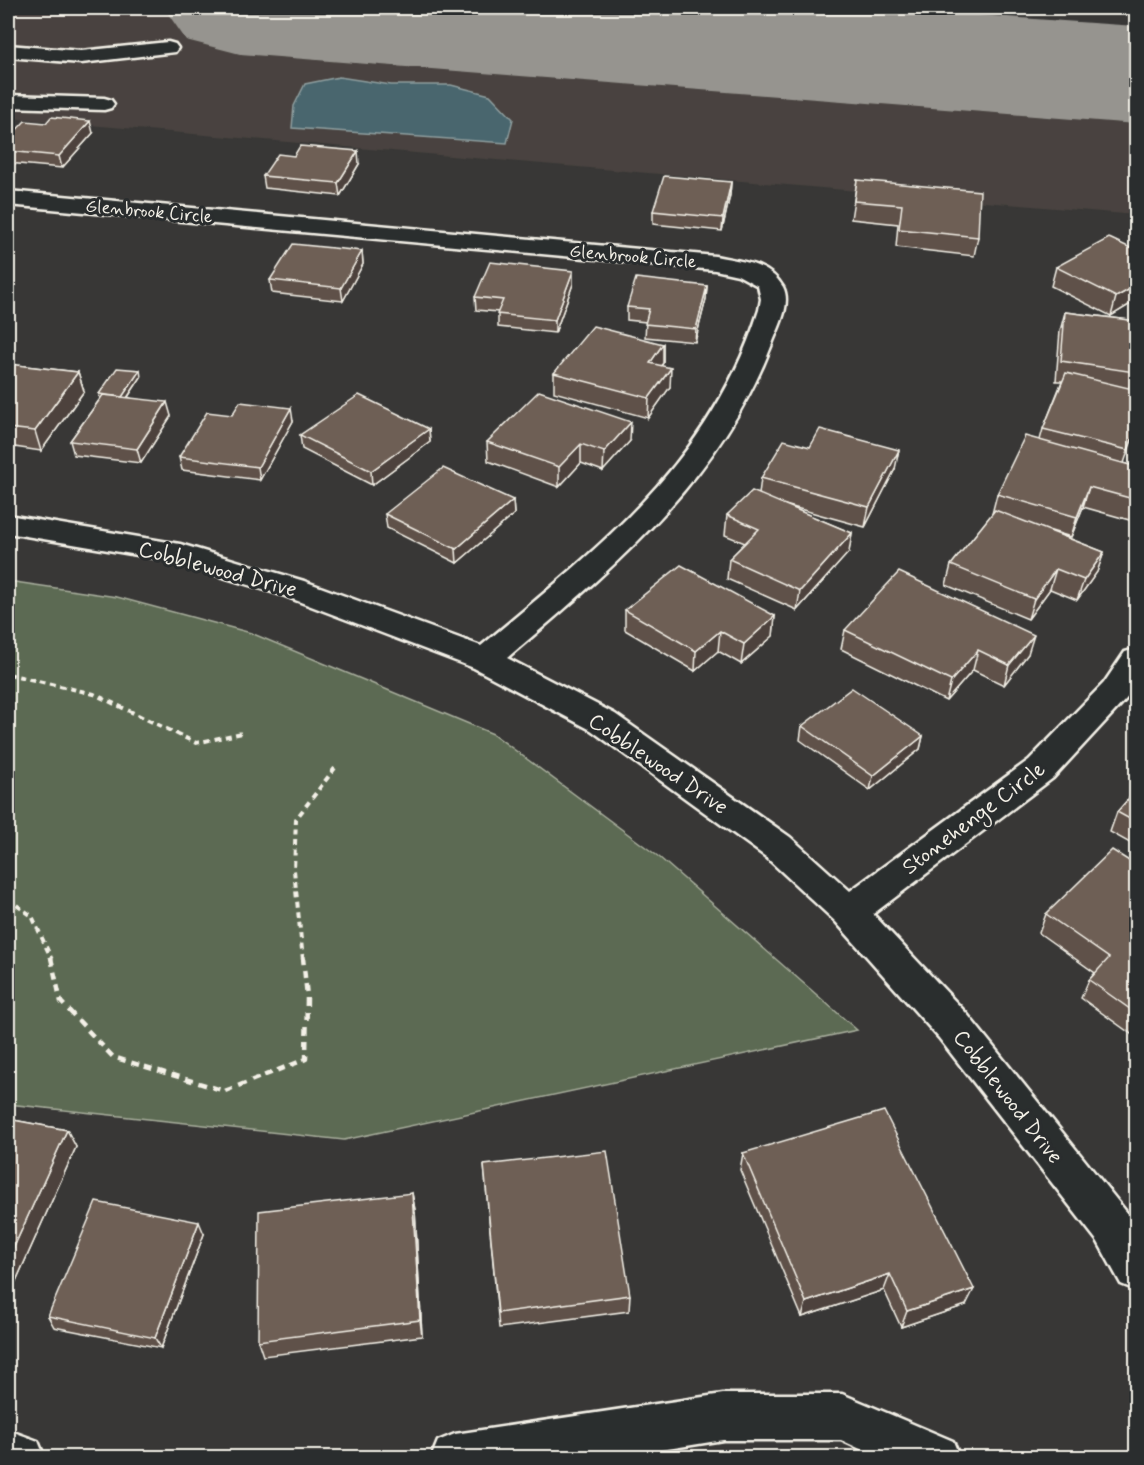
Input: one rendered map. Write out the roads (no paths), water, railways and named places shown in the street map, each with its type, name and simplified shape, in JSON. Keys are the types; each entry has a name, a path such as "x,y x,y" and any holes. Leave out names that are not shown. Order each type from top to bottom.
{"street":[{"path":"8,51 81,57 168,48"},
{"path":"8,100 104,104"},
{"name":"Glenbrook Circle","path":"8,198 715,263 745,269 762,278 772,289 773,302 758,351 735,401 699,456 621,544 485,660"},
{"name":"Cobblewood Drive","path":"8,524 170,550 293,588 485,660 603,722 778,847 849,912 953,1026 1113,1228 1137,1269"},
{"name":"Stonehenge Circle","path":"849,912 1041,769 1115,691 1137,660"},
{"path":"455,1458 723,1417 842,1417 936,1458"},
{"path":"8,1454 21,1458"}],"water":[{"path":"339,77 391,85 451,85 490,95 513,119 507,143 292,128 294,106 305,84"}]}
